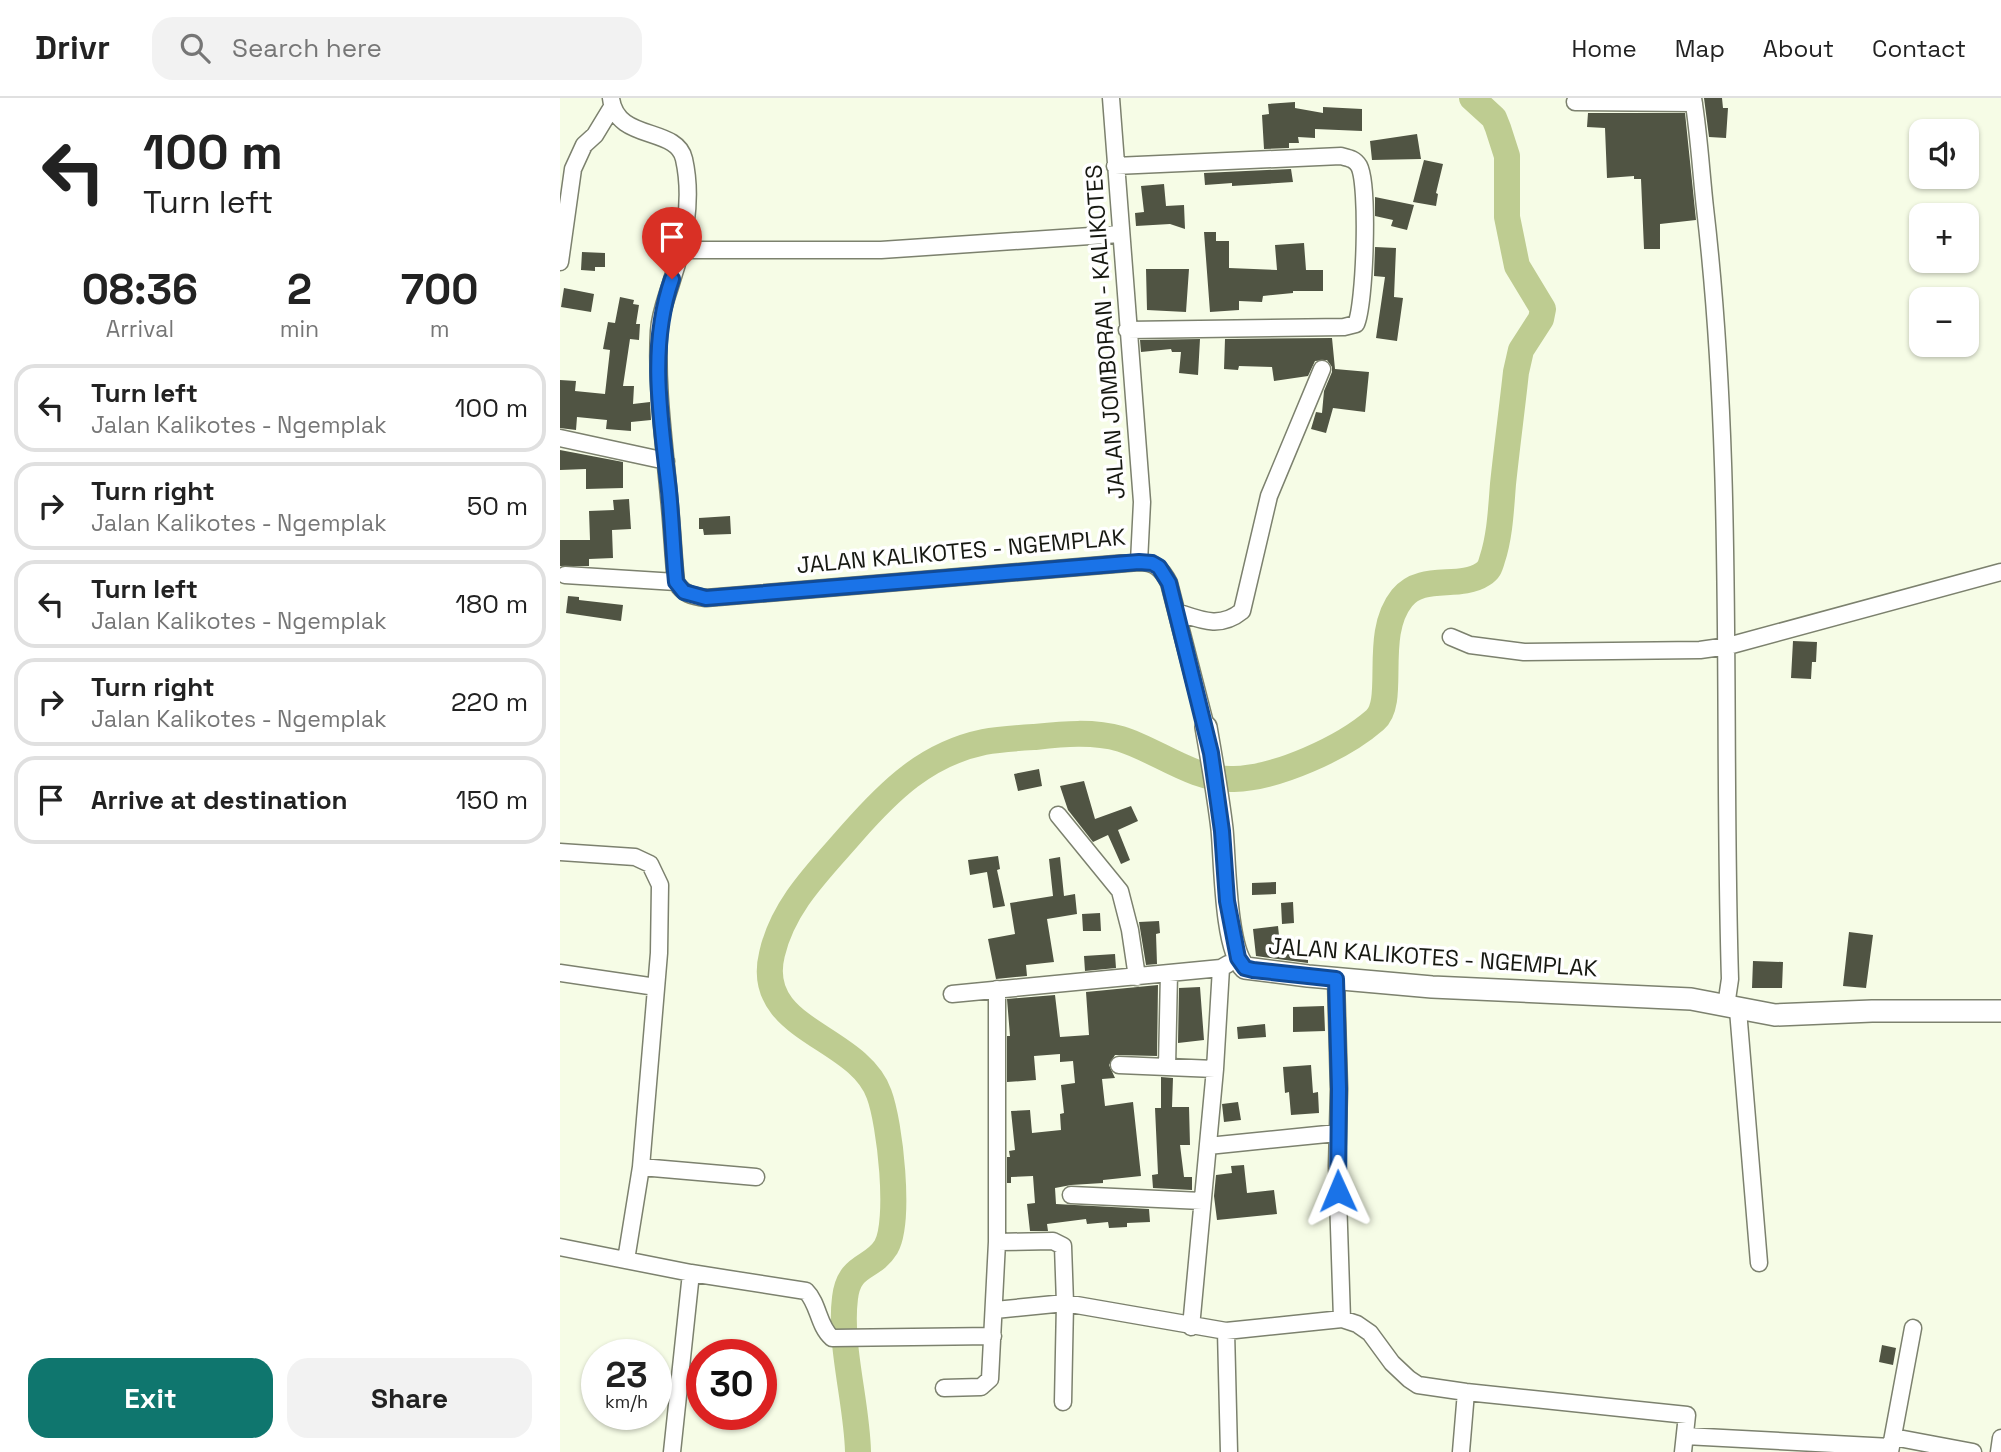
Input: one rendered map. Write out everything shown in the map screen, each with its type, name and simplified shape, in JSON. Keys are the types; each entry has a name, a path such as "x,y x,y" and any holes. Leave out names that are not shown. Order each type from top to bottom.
{"main road":[{"name":"JALAN KALIKOTES - NGEMPLAK","path":"1206,727 1215,779 1227,901 1229,963 1253,970 1433,987 1691,999 1775,1015 2001,1010"}],"street":[{"name":"JALAN JOMBORAN - KALIKOTES","path":"1111,98 1142,502 1139,562"},
{"path":"1575,102 1693,101 1718,337 1728,646 1730,979 1759,1263"},
{"path":"560,262 566,168 595,135 611,102 629,127 666,141 680,150 683,156 687,201 681,250 663,305 659,329 658,387 676,582 565,575"},
{"path":"1115,166 1341,156 1359,164 1365,199 1362,299 1356,324 1344,327 1127,330"},
{"path":"681,250 881,250 1120,234"},
{"path":"1177,612 1211,623 1227,621 1242,611 1269,496 1322,369"},
{"path":"560,438 666,461"},
{"name":"JALAN KALIKOTES - NGEMPLAK","path":"676,582 684,592 706,598 1152,563 1164,573 1177,612 1206,727"},
{"path":"1451,636 1470,645 1524,652 1700,650 1728,646 2001,572"},
{"path":"1058,815 1120,891 1138,977"},
{"path":"560,852 635,857 650,864 660,885 661,926 641,1167 626,1260"},
{"path":"952,994 1138,977 1229,963 1215,1069 1191,1327"},
{"path":"1167,1068 1169,973"},
{"path":"560,974 656,987"},
{"path":"1336,979 1342,1319"},
{"path":"944,1388 975,1388 986,1384 990,1379 997,1242 997,989"},
{"path":"1119,1065 1215,1069"},
{"path":"1208,1146 1337,1133"},
{"path":"641,1167 756,1177"},
{"path":"1070,1195 1202,1202"},
{"path":"997,1242 1053,1241 1064,1249 1063,1402"},
{"path":"560,1247 691,1273 806,1291 817,1305 827,1333 832,1338 993,1336"},
{"path":"672,1452 691,1273"},
{"path":"995,1310 1065,1303 1226,1331 1342,1319 1357,1324 1370,1333 1392,1363 1418,1385 1687,1415 1684,1444 1891,1445 1973,1452"},
{"path":"1891,1445 1913,1328"},
{"path":"1226,1331 1229,1452"},
{"path":"1461,1452 1466,1392"},
{"path":"1999,1452 2001,1438"}],"building":[{"path":"1704,98 1722,98 1723,108 1728,108 1726,138 1709,137"},
{"path":"1295,102 1295,108 1323,113 1323,107 1362,109 1362,131 1315,129 1315,138 1298,137 1299,143 1289,143 1289,148 1264,149 1262,115 1269,114 1268,104"},
{"path":"1588,113 1685,113 1696,220 1660,224 1660,249 1644,249 1641,179 1634,179 1634,176 1607,178 1605,128 1587,127"},
{"path":"1417,134 1421,159 1372,160 1370,141"},
{"path":"1424,160 1443,164 1436,193 1436,206 1413,202"},
{"path":"1291,169 1293,182 1205,185 1204,173"},
{"path":"1164,184 1166,206 1184,205 1185,229 1170,224 1136,226 1135,213 1144,212 1141,186"},
{"path":"1375,197 1414,205 1407,230 1391,226 1393,220 1375,216"},
{"path":"1204,232 1216,232 1216,241 1229,241 1229,268 1277,270 1275,245 1304,243 1306,270 1323,270 1323,291 1293,291 1263,296 1262,302 1239,301 1239,310 1210,312"},
{"path":"1375,247 1396,248 1394,297 1403,298 1397,341 1376,338 1385,277 1374,276"},
{"path":"582,252 605,253 605,267 595,267 595,271 581,270"},
{"path":"1146,269 1189,269 1186,312 1147,310"},
{"path":"564,288 594,294 591,312 561,307"},
{"path":"620,297 634,300 633,304 639,305 636,324 640,324 639,340 630,339 623,386 634,386 633,404 650,402 651,420 631,422 631,431 606,429 607,420 577,417 576,430 560,428 560,380 576,381 575,391 605,394 610,350 603,349 608,322 615,323"},
{"path":"1332,338 1335,369 1369,372 1365,412 1333,408 1326,433 1311,429 1316,412 1322,413 1324,391 1332,372 1327,360 1315,361 1308,376 1274,381 1272,367 1239,366 1238,370 1224,369 1225,339"},
{"path":"1200,339 1198,375 1179,373 1181,352 1172,352 1171,349 1141,352 1140,340"},
{"path":"560,450 623,462 623,488 586,489 586,469 560,470"},
{"path":"629,499 631,529 612,530 613,558 589,559 589,566 560,566 560,540 590,540 589,511 614,510 613,500"},
{"path":"730,516 731,534 704,535 703,529 699,529 699,518"},
{"path":"568,596 579,597 579,600 623,605 621,621 566,613"},
{"path":"1793,641 1817,642 1816,662 1812,662 1811,679 1791,678"},
{"path":"1039,769 1042,786 1018,791 1014,774"},
{"path":"1084,781 1095,819 1131,806 1138,821 1118,830 1130,860 1121,864 1108,835 1093,842 1068,810 1060,786"},
{"path":"998,856 1000,869 997,870 1005,906 993,908 987,872 970,875 968,860"},
{"path":"1060,857 1064,896 1075,894 1077,914 1047,919 1054,962 1026,965 1027,976 996,979 988,939 1015,934 1010,903 1053,896 1049,859"},
{"path":"1276,882 1276,894 1252,895 1252,883"},
{"path":"1293,902 1294,923 1282,924 1281,903"},
{"path":"1100,913 1101,931 1083,931 1082,914"},
{"path":"1159,921 1160,933 1156,934 1157,964 1146,965 1139,922"},
{"path":"1278,926 1281,954 1308,951 1308,963 1256,956 1253,929"},
{"path":"1849,932 1873,935 1866,988 1843,986"},
{"path":"1115,954 1116,968 1085,971 1084,956"},
{"path":"1753,961 1783,962 1782,988 1752,988"},
{"path":"1158,985 1157,1056 1115,1055 1109,1065 1115,1078 1102,1079 1105,1106 1133,1102 1141,1176 1055,1188 1056,1204 1149,1209 1150,1222 1127,1223 1127,1227 1109,1228 1108,1222 1087,1224 1086,1219 1047,1224 1048,1231 1030,1231 1027,1204 1035,1203 1033,1176 1011,1177 1011,1183 1007,1183 1007,1157 1010,1157 1009,1151 1015,1150 1011,1111 1030,1110 1032,1133 1061,1130 1060,1114 1064,1113 1061,1085 1075,1083 1073,1061 1060,1062 1060,1054 1034,1056 1036,1080 1007,1082 1007,1036 1010,1036 1007,999 1055,995 1060,1037 1089,1035 1086,992"},
{"path":"1200,987 1204,1040 1178,1043 1179,988"},
{"path":"1324,1006 1325,1031 1293,1032 1293,1007"},
{"path":"1265,1024 1266,1037 1238,1039 1237,1027"},
{"path":"1311,1065 1313,1093 1318,1092 1319,1113 1291,1115 1289,1092 1285,1093 1283,1067"},
{"path":"1161,1077 1173,1078 1172,1107 1189,1107 1190,1145 1180,1145 1184,1177 1192,1177 1192,1190 1153,1188 1152,1175 1158,1174 1155,1108 1161,1108"},
{"path":"1238,1102 1241,1120 1224,1122 1222,1104"},
{"path":"1244,1165 1247,1193 1274,1190 1277,1214 1217,1220 1214,1196 1216,1175 1232,1173 1231,1166"},
{"path":"1882,1345 1896,1348 1893,1365 1879,1362"}],"waterway":[{"path":"858,1452 844,1335 845,1298 851,1278 880,1254 886,1247 890,1234 893,1195 887,1126 879,1094 868,1074 851,1058 792,1017 778,1000 770,980 772,954 777,936 804,889 880,803 910,776 944,755 963,748 1009,739 1067,734 1100,735 1135,744 1205,775 1234,779 1270,773 1309,760 1346,741 1375,720 1381,711 1384,698 1388,630 1393,613 1402,598 1410,590 1420,586 1473,579 1485,573 1490,566 1498,532 1516,372 1521,350 1541,319 1543,309 1517,266 1507,217 1507,156 1498,128 1494,118 1472,98"}],"route":[{"path":"672,279 663,305 659,329 658,387 676,582 684,592 706,598 1139,562 1152,563 1164,573 1169,583 1206,727 1219,805 1227,901 1240,963 1253,970 1336,979 1338,1191"}]}
